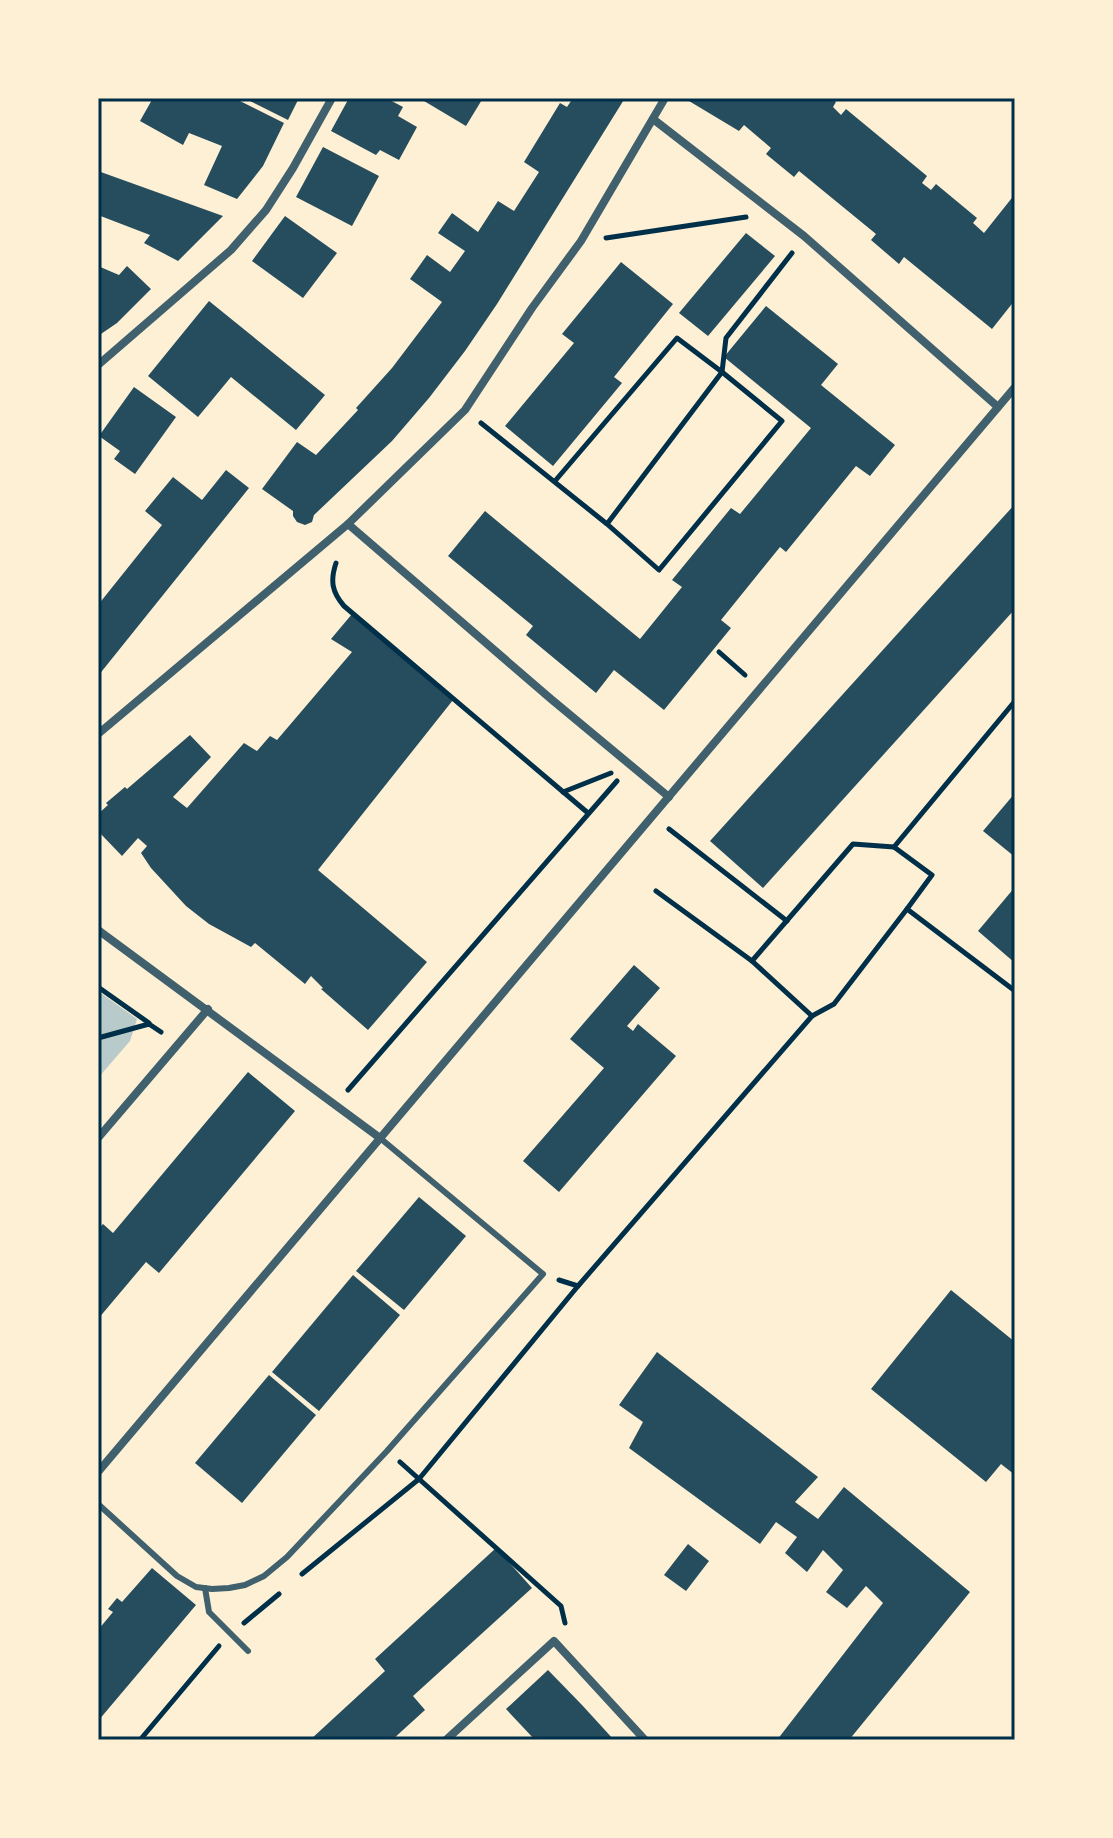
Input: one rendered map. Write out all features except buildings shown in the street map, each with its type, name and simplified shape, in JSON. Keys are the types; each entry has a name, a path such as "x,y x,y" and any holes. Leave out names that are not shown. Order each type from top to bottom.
{"street":[{"path":"98,365 231,250 266,210 287,179 332,98"},
{"path":"98,734 348,524 465,410 532,308 581,241 665,98"},
{"path":"653,119 804,236 998,407"},
{"path":"98,1472 1015,387"},
{"path":"348,524 669,797"},
{"path":"98,930 380,1138"},
{"path":"98,1138 208,1009"},
{"path":"446,1740 554,1641 645,1740"}],"lane":[{"path":"98,1504 177,1576 196,1587 237,1586 264,1576 287,1557 387,1451 543,1274 380,1138"},
{"path":"205,1588 209,1612 248,1651"}],"path":[{"path":"581,241 775,213"},
{"path":"607,524 722,372 726,338 804,236"},
{"path":"465,410 555,481 659,570 782,421 677,338 555,481"},
{"path":"348,524 332,583 344,606 588,813"},
{"path":"719,652 760,689"},
{"path":"894,847 1015,701"},
{"path":"563,792 631,765"},
{"path":"335,1104 599,801"},
{"path":"652,816 787,921"},
{"path":"301,1576 419,1479 578,1286 812,1016 834,1004 932,875 894,847 853,844 752,961"},
{"path":"656,891 752,961 812,1016"},
{"path":"907,909 1015,991"},
{"path":"98,987 158,1030"},
{"path":"98,1038 149,1024"},
{"path":"543,1274 578,1286"},
{"path":"387,1451 561,1606 566,1624 554,1641"},
{"path":"140,1740 230,1634 289,1585"}],"shaded area":[{"path":"98,991 137,1019 130,1041 98,1078"}]}
